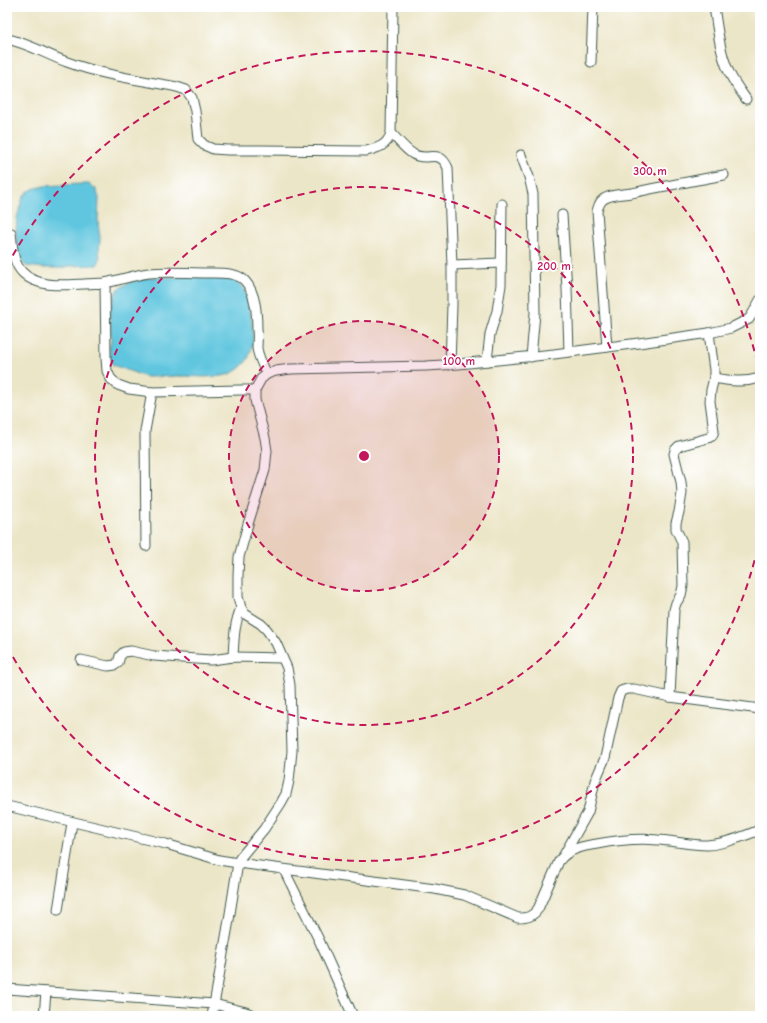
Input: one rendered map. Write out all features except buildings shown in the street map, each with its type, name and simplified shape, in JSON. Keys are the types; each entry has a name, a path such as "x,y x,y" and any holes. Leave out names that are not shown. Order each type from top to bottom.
{"street":[{"path":"7,40 20,42 67,62 100,72 186,90 192,98 198,139 204,145 213,149 366,151 378,148 389,139 391,133 393,7"},
{"path":"591,62 593,7"},
{"path":"714,7 725,62 732,78 746,99"},
{"path":"391,133 414,155 440,157 448,168 452,264 450,365"},
{"path":"521,155 530,177 533,194 535,313 531,357"},
{"path":"607,347 597,211 599,204 608,197 724,175"},
{"path":"487,361 490,334 497,311 499,296 502,204"},
{"path":"562,215 567,288 569,352"},
{"path":"11,233 14,258 17,267 30,278 48,284 70,285 105,282 150,273 220,273 235,275 243,279 253,295 257,330 257,348 267,374"},
{"path":"452,264 501,263"},
{"path":"105,282 107,371 111,379 118,385 129,389 152,392 255,390"},
{"path":"212,1016 238,864 245,851 264,829 286,794 292,751 290,685 287,668 276,643 261,624 245,614 241,608 238,597 239,557 265,470 267,451 265,438 254,400 255,390 261,379 267,374 276,371 450,365 531,357 709,333 731,328 749,319 754,313 760,300"},
{"path":"670,697 674,610 681,595 683,586 682,542 676,529 682,493 681,482 674,454 675,450 679,446 708,438 712,436 714,431 710,401 714,370 709,333"},
{"path":"714,378 736,382 760,378"},
{"path":"146,546 144,438 152,392"},
{"path":"233,657 235,626 241,608"},
{"path":"81,660 108,666 115,665 118,663 120,656 124,652 154,656 211,660 233,657 282,658"},
{"path":"7,806 166,844 219,860 238,864 435,889 464,895 518,918 526,918 534,914 538,909 560,861 588,812 595,781 605,758 618,698 621,691 626,689 634,689 670,697 760,709"},
{"path":"58,910 72,822"},
{"path":"564,855 583,846 634,839 706,845 718,844 760,830"},
{"path":"284,870 319,940 353,1016"},
{"path":"7,989 214,1004 246,1012 255,1016"},
{"path":"44,1016 46,992"}],"water":[{"path":"89,184 96,189 99,198 98,221 100,259 97,265 69,266 62,268 26,266 20,259 17,251 16,232 17,218 22,200 26,193 44,186"},
{"path":"186,276 231,279 244,289 252,322 253,341 248,359 237,370 230,374 204,377 146,377 113,365 110,358 109,349 111,341 110,310 117,290 136,280 155,277"}]}
